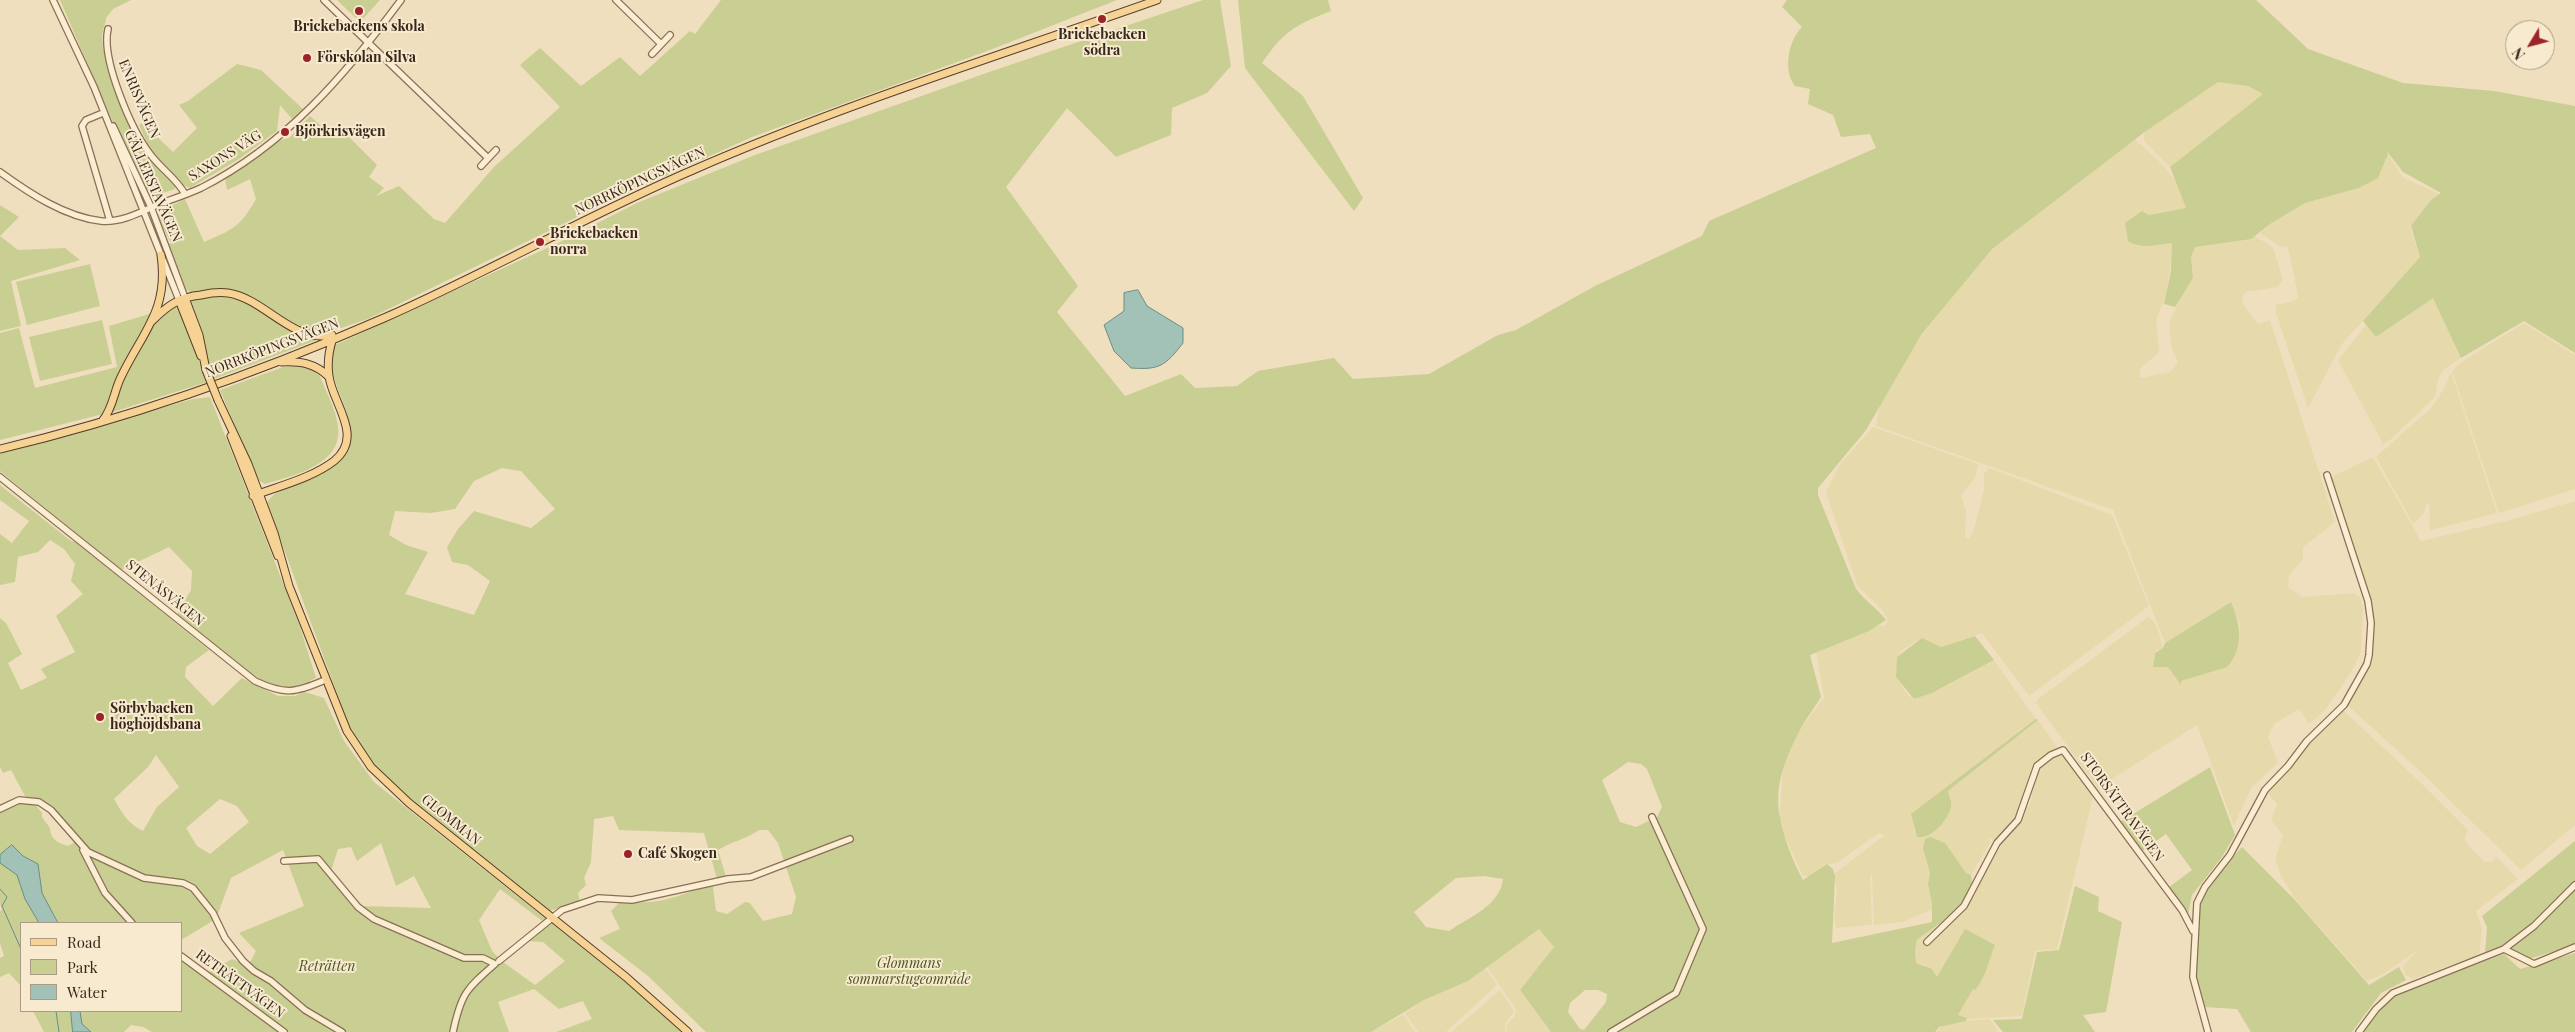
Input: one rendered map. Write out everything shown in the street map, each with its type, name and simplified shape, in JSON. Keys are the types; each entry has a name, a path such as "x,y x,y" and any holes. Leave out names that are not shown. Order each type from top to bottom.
{"main road":[{"name":"NORRKÖPINGSVÄGEN","path":"0,448 103,420 184,395 273,363 436,294 628,199 751,146 1157,0"},
{"path":"103,420 110,408 121,376 152,321 162,290 161,255"},
{"path":"152,321 168,304 210,293 228,293 242,298 304,332 323,337 343,334"},
{"name":"GLOMMAN","path":"182,299 206,370 231,431 244,454 257,494 274,533 283,566 325,680 353,741 382,779 626,977 688,1032"},
{"path":"257,494 316,471 335,460 345,444 348,426 329,377 329,353 333,338"},
{"path":"273,363 306,362 316,366 329,377"}],"street":[{"name":"GÄLLERSTAVÄGEN","path":"53,0 94,87 161,255 182,299"},
{"path":"324,0 488,158"},
{"name":"SAXONS VÄG","path":"110,221 185,194 246,162 290,127 328,91 401,0"},
{"path":"616,0 661,44"},
{"name":"ENRISVÄGEN","path":"108,29 106,45 108,60 134,124 152,156 177,180 185,194"},
{"path":"652,54 670,34"},
{"name":"GÄLLERSTAVÄGEN","path":"94,87 98,91 151,207 182,299"},
{"path":"0,172 36,196 59,208 87,218 110,221 82,126 86,120 103,113"},
{"path":"481,166 496,150"},
{"path":"2208,1032 2193,982 2195,908 2200,895 2230,855 2259,798 2307,741 2344,705 2367,664 2370,654 2371,623 2368,601 2327,475"},
{"name":"STENÅSVÄGEN","path":"0,477 255,681 277,691 290,692 304,689 325,680"},
{"name":"STORSÄTTRAVÄGEN","path":"1927,942 1964,906 1997,843 2018,820 2033,771 2051,755 2063,750 2069,754 2185,915 2194,934"},
{"path":"0,809 19,800 39,802 51,810 88,852 144,878 183,883 193,888 213,913 226,938 243,961 254,971 271,981 305,1010 342,1032"},
{"path":"1611,1032 1676,993 1703,929 1652,817"},
{"path":"453,1032 463,996 469,986 562,910 598,898 632,900 759,874 850,839"},
{"path":"79,844 105,893 131,922"},
{"path":"284,861 318,859 358,907 374,919 464,958 483,958 497,963"},
{"path":"2359,1032 2376,1009 2393,993 2504,949 2526,932 2575,885"},
{"path":"2504,949 2534,964 2575,947"},
{"name":"RETRÄTTVÄGEN","path":"182,957 284,1032"}],"shaded area":[{"path":"2217,80 2249,86 2263,94 2170,167 2144,141 2144,132"},
{"path":"2132,137 2158,160 2174,179 2186,208 2149,215 2144,211 2138,246 2172,243 2172,253 2166,296 2156,320 2159,352 2140,369 2140,378 2171,372 2178,362 2172,349 2169,323 2183,291 2193,278 2191,257 2195,247 2254,236 2270,245 2274,250 2283,280 2277,287 2246,292 2242,296 2243,304 2258,324 2270,320 2335,522 2303,547 2303,559 2289,576 2288,587 2302,597 2353,593 2360,597 2363,609 2361,652 2350,674 2326,709 2309,724 2299,709 2274,724 2268,737 2278,763 2251,788 2234,826 2197,725 2098,788 2036,703 2038,699 2148,617 2154,621 2163,648 2156,651 2153,659 2161,666 2168,667 2181,685 2180,681 2200,675 2238,649 2240,626 2231,602 2165,643 2113,510 1876,426 1880,404 1892,373 2008,225"},
{"path":"2388,154 2402,177 2439,194 2410,228 2420,257 2342,344 2308,408 2276,313 2276,305 2294,301 2298,297 2291,260 2287,246 2281,247 2260,233 2270,224 2305,203 2359,188 2378,178"},
{"path":"2433,297 2461,358 2443,370 2438,380 2435,397 2390,440 2383,444 2338,360 2366,325 2376,337"},
{"path":"2524,323 2575,355 2575,489 2499,513 2452,371 2463,361"},
{"path":"2451,372 2497,513 2431,530 2428,525 2430,520 2429,504 2427,504 2423,515 2413,524 2376,457 2431,408 2443,390"},
{"path":"1873,427 1978,464 1975,478 1961,495 1966,511 1965,537 1969,539 1974,529 1984,490 1984,474 1989,468 2112,515 2149,606 2029,696 1982,633 1941,647 1922,638 1902,650 1897,657 1896,677 1909,696 1914,699 1943,688 1994,660 2036,719 1912,814 1914,832 1944,822 1951,807 1948,791 2038,720 2058,748 2031,769 2016,817 1995,841 1989,838 1990,843 1971,875 1966,873 1959,864 1930,873 1929,884 1933,909 1903,922 1874,925 1872,875 1870,875 1872,925 1836,928 1834,917 1837,892 1834,874 1885,835 1879,833 1837,863 1825,864 1813,876 1803,876 1779,824 1783,766 1787,753 1800,729 1824,698 1816,651 1880,625 1885,626 1888,620 1882,610 1857,585 1826,492 1840,464"},
{"path":"2373,457 2421,541 2506,521 2575,501 2575,825 2521,870 2422,773 2346,704 2370,656 2374,634 2371,612 2329,478"},
{"path":"2343,710 2468,830 2465,839 2468,845 2485,862 2491,862 2497,857 2518,879 2476,911 2482,929 2479,957 2462,961 2413,979 2405,975 2403,966 2418,950 2382,975 2367,981 2298,903 2281,876 2275,859 2283,835 2271,820 2277,804 2266,791 2294,763 2318,731"},
{"path":"2062,754 2093,797 2057,949 2035,951 2022,1016 1968,1019 1958,1016 1995,945 1936,977 1924,965 1916,963 1915,950 1917,940 1934,926 1939,929 1950,921 1996,848 2018,825 2026,808 2030,805 2037,773 2056,755"},
{"path":"1539,929 1554,947 1520,990 1551,1032 1507,1032 1506,1025 1515,1016 1516,1009 1487,967"},
{"path":"1485,968 1497,985 1446,1032 1418,1032 1405,1013 1424,1000 1468,981"},
{"path":"1500,990 1514,1011 1505,1024 1505,1032 1451,1032"},
{"path":"1403,1014 1415,1032 1371,1032 1401,1016"},
{"path":"1989,1019 1998,1032 1936,1032 1941,1027 1955,1022"}],"green space":[{"path":"60,0 131,0 113,9 106,18 102,34 103,48 112,81 135,134 150,158 175,183 175,189 151,197 148,193 110,116"},
{"name":"Brickebackens skola","path":"337,0 380,0 360,22"},
{"path":"721,0 1117,0 990,50 752,137 608,202 368,319 329,332 320,333 305,330 236,292 214,290 191,293 183,287 168,244 171,243 158,219 159,212 185,199 204,242 223,234 245,216 256,199 250,179 227,190 225,178 281,140 289,138 310,116 330,134 349,137 377,165 369,177 384,188 376,196 399,186 434,219 445,223 494,167 560,107 520,65 540,48 581,86 620,57 640,76 690,31 695,34"},
{"name":"Glommans sommarstugeområde","path":"1203,0 1220,0 1231,66 1207,93 1172,108 1171,135 1116,157 1067,108 1006,187 1078,286 1057,312 1125,396 1181,374 1195,388 1237,386 1258,371 1334,358 1353,379 1429,374 1498,335 1516,330 1595,286 1702,236 1709,221 1876,148 1870,134 1841,137 1833,115 1808,104 1810,89 1795,86 1791,80 1788,64 1790,48 1802,27 1782,7 1787,0 2256,0 2308,49 2403,83 2494,91 2575,106 2575,353 2524,321 2461,358 2433,298 2376,337 2363,321 2420,257 2411,226 2431,200 2441,193 2403,172 2386,150 2388,154 2378,178 2359,188 2305,203 2270,224 2251,239 2195,247 2191,257 2193,278 2175,307 2164,304 2171,271 2172,243 2150,246 2133,244 2128,241 2125,223 2142,211 2149,215 2186,208 2170,167 2263,94 2248,86 2218,82 2146,131 1992,249 1921,335 1866,430 1818,488 1818,495 1856,589 1886,620 1869,631 1810,655 1821,697 1802,726 1791,748 1782,771 1778,798 1784,835 1803,880 1827,864 1833,869 1835,877 1832,943 1932,922 1932,903 1928,884 1930,873 1923,848 1925,839 1930,837 1945,843 1966,873 1971,875 1971,886 1968,896 1954,913 1917,940 1915,950 1916,963 1932,969 1937,977 1965,929 1995,945 1982,979 1975,990 1973,989 1958,1015 1967,1018 1966,1021 1939,1027 1935,1032 1551,1032 1520,990 1554,947 1539,929 1468,981 1424,1000 1371,1032 706,1032 648,976 599,938 620,929 611,911 621,901 659,901 682,895 717,879 704,833 619,830 613,816 594,819 591,862 584,878 586,885 578,893 580,902 549,911 411,802 365,755 350,729 267,503 275,494 287,487 326,469 338,461 346,451 350,436 350,425 333,371 333,346 556,244 637,203 755,155 992,71","holes":["502,468 521,471 555,509 531,528 474,511 458,529 447,547 452,562 468,565 490,581 474,615 405,594 428,552 406,545 389,535 395,511 431,513 455,509 474,481","1628,762 1641,764 1647,769 1662,807 1657,817 1636,827 1620,822 1602,780","759,830 768,830 778,843 796,897 792,914 763,921 750,903 745,902 727,914 716,911 713,887 726,877 718,850","1484,876 1503,879 1501,888 1490,904 1449,931 1426,927 1414,912 1456,878","1585,990 1598,990 1607,994 1606,1002 1584,1030 1580,1029 1568,1012 1570,1003"]},
{"path":"1238,0 1328,0 1331,11 1291,30 1277,43 1262,63 1303,96 1363,198 1354,211 1245,68"},
{"path":"237,64 261,70 304,110 293,120 280,105 277,131 239,159 190,188 183,185 149,147 139,125 143,123 173,152 197,128 179,105 188,101"},
{"path":"0,205 19,217 0,236"},
{"path":"0,236 18,250 65,248 80,260 11,281 21,326 0,331"},
{"path":"90,264 100,306 27,325 16,282"},
{"path":"219,296 242,301 298,333 317,340 214,379 188,301"},
{"path":"177,304 207,382 113,412 119,388 141,345 164,312"},
{"path":"156,312 116,382 107,413 0,440 0,333 19,328 35,388 117,367 109,326"},
{"path":"102,320 112,364 40,381 29,337"},
{"path":"302,366 314,370 320,376 335,414 338,427 337,440 332,451 314,467 265,484 258,480 220,390 283,367"},
{"path":"210,397 299,624 316,678 297,686 284,688 259,679 229,658 177,615 191,590 192,571 169,547 121,570 0,471 0,454 193,399"},
{"name":"Reträtten","path":"0,485 71,541 75,542 209,650 186,667 185,677 213,706 242,678 278,696 295,696 305,692 324,698 344,741 374,782 639,993 681,1032 556,1032 592,1019 583,1001 559,1009 534,989 498,1002 509,1032 288,1032 182,955 182,952 209,972 232,959 248,966 256,951 239,933 304,906 283,850 231,878 216,919 182,939 182,922 137,922 115,904 106,891 79,839 67,822 50,807 25,796 11,770 3,773 0,767 0,618 6,623 22,654 8,663 21,690 47,678 41,669 75,652 56,616 83,594 71,581 75,564 64,549 50,540 38,552 18,557 15,582 0,585 0,534 12,543 29,521 0,500","holes":["156,755 179,787 157,807 143,831 129,821 114,799 148,767","220,799 237,806 249,822 210,854 197,846 186,828","381,843 396,886 414,876 431,908 362,906 358,908 330,874 338,849 351,847 357,861","500,889 545,923 526,941 543,942 565,961 535,985 503,962 492,951 479,920"]},
{"path":"2231,602 2237,619 2239,643 2233,659 2227,667 2181,681 2181,685 2168,667 2153,667 2155,653 2163,648 2165,643"},
{"path":"1975,636 1994,660 1932,693 1914,699 1896,677 1897,657 1922,638 1941,647"},
{"path":"2036,719 2038,720 1948,791 1951,805 1943,823 1934,832 1923,837 1917,837 1911,814"},
{"path":"2210,767 2235,835 2222,857 2192,895 2188,915 2168,888 2192,870 2166,834 2141,852 2120,822"},
{"path":"26,801 34,803 42,813 42,817 50,828 51,835 55,840 68,846 75,842 84,853 103,893 125,922 20,922 20,985 9,973 0,977 0,958 4,956 0,943 0,911 2,910 0,904 0,812"},
{"path":"2575,841 2575,945 2525,960 2507,947 2485,953 2487,927 2482,916"},
{"path":"2242,847 2293,898 2369,985 2399,967 2406,980 2381,993 2352,1032 2251,1032 2237,1009 2204,1007 2195,971 2199,902 2210,884"},
{"path":"2075,886 2099,897 2098,911 2122,922 2106,1012 2083,1015 2095,1032 2003,1032 1993,1020 2022,1019 2037,952 2059,950"},
{"path":"2575,953 2575,1032 2361,1032 2386,1001 2403,990 2504,954 2520,969"},
{"path":"182,961 282,1032 152,1032 143,1027 131,1025 124,1032 44,1032 34,1012 182,1012"}],"water":[{"path":"1138,290 1147,306 1183,328 1183,343 1166,362 1155,367 1131,368 1114,351 1104,325 1124,311 1124,293"},
{"path":"12,845 23,856 38,864 42,893 57,922 38,922 25,899 17,875 0,863 0,855"},
{"path":"71,1012 80,1012 82,1024 91,1032 73,1032"}],"waterway":[{"path":"0,889 7,897 2,906 20,947"},
{"path":"56,1012 59,1032"}],"place":[{"name":"Brickebackens skola","path":"359,11"},
{"name":"Brickebacken södra","path":"1102,19"},
{"name":"Förskolan Silva","path":"307,58"},
{"name":"Björkrisvägen","path":"285,132"},
{"name":"Brickebacken norra","path":"540,242"},
{"name":"Sörbybacken höghöjdsbana","path":"100,717"},
{"name":"Café Skogen","path":"628,854"}]}
